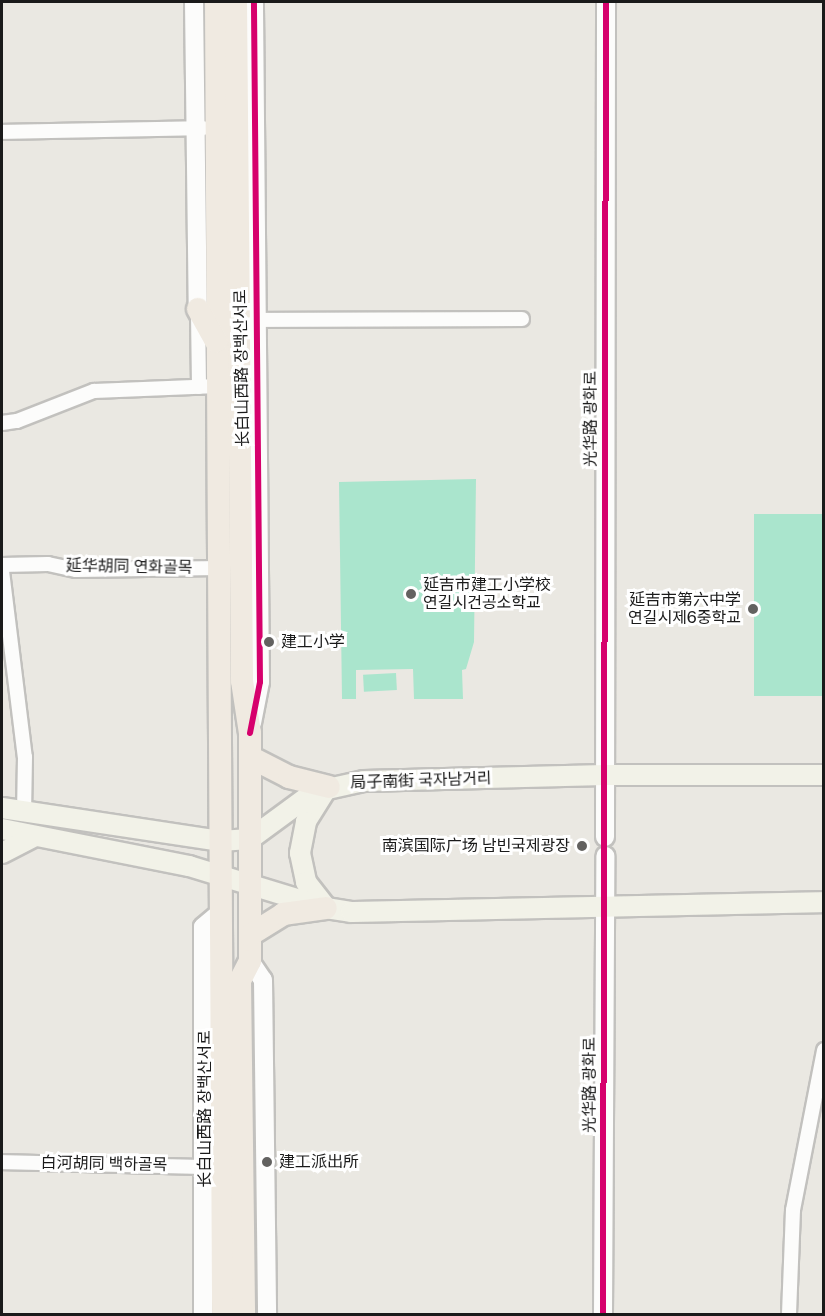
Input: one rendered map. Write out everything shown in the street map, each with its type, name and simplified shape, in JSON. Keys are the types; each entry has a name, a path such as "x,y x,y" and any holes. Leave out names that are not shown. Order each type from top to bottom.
{"main road":[{"name":"长白山西路 장백산서로","path":"216,2 206,128 217,342 208,386 220,568 223,1314"},
{"name":"长白山西路 장백산서로","path":"236,2 247,320 242,681 250,733 250,961 240,981 244,1314"},
{"path":"198,309 217,342"},
{"path":"250,757 289,777 329,787 306,822 300,853 306,882 326,908"},
{"name":"局子南街 국자남거리","path":"250,839 314,792 364,781 605,775 824,775"},
{"path":"2,808 220,841 250,839"},
{"path":"2,829 222,874 326,908 351,912 604,904 824,902"},
{"path":"2,853 35,836"},
{"path":"250,935 283,914 326,908"}],"street":[{"name":"长白山西路 장백산서로","path":"195,2 206,128 198,309"},
{"name":"长白山西路 장백산서로","path":"247,320 254,2"},
{"name":"光华路 광화로","path":"604,837 606,2"},
{"path":"2,132 206,128"},
{"path":"2,423 17,421 94,391 208,386 198,309"},
{"path":"247,320 522,319"},
{"name":"延华胡同 연화골목","path":"2,565 48,564 76,570 220,568"},
{"path":"2,571 25,757 24,812"},
{"name":"光华路 광화로","path":"603,1314 604,855"},
{"name":"长白山西路 장백산서로","path":"203,1314 206,1167 203,927 221,912"},
{"name":"长白山西路 장백산서로","path":"250,961 263,980 267,1314"},
{"path":"789,1314 793,1210 824,1050"},
{"name":"白河胡同 백하골목","path":"2,1162 206,1167"}],"green space":[{"path":"476,479 474,642 466,669 462,670 463,699 414,699 413,669 356,670 356,699 342,699 339,482"},
{"path":"754,514 823,514 823,696 754,696"},
{"path":"396,673 397,690 364,692 363,675"}],"cycle path":[{"path":"250,733 260,682 254,2"},
{"path":"603,1314 606,2"}],"place":[{"name":"延吉市建工小学校 연길시건공소학교","path":"411,594"},
{"name":"延吉市第六中学 연길시제6중학교","path":"753,609"},
{"name":"建工小学","path":"269,642"},
{"name":"南滨国际广场 남빈국제광장","path":"582,846"},
{"name":"建工派出所","path":"267,1162"}]}
